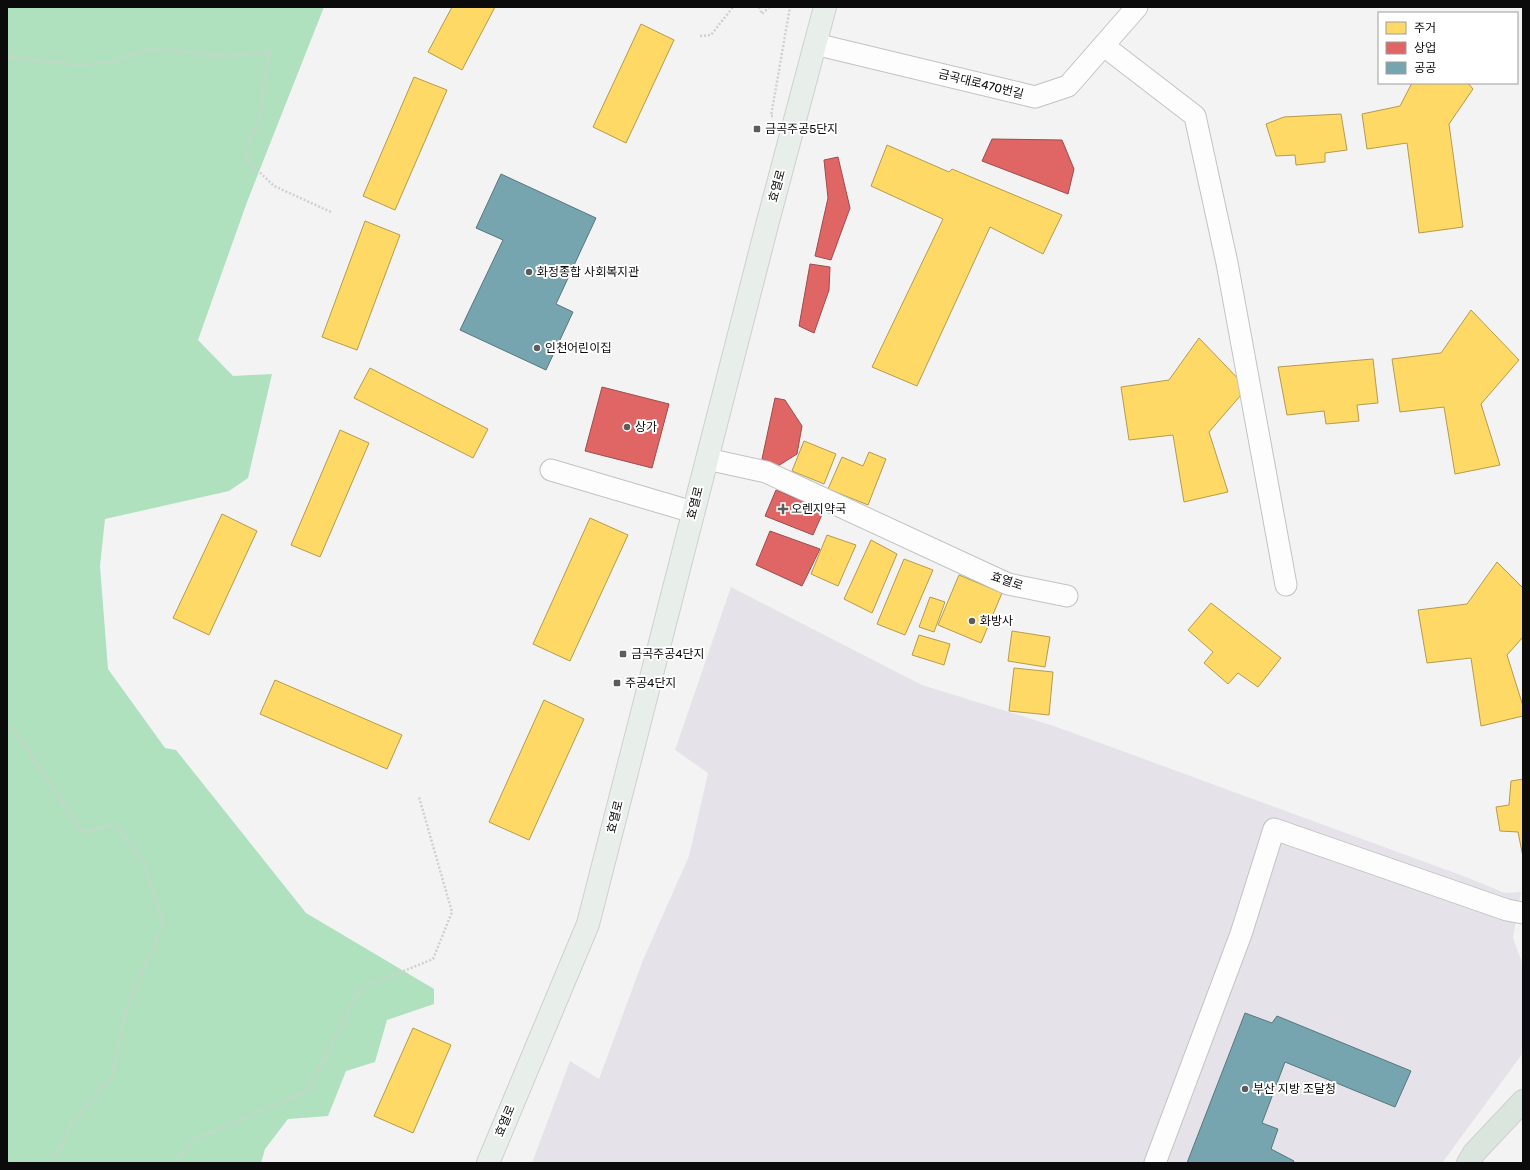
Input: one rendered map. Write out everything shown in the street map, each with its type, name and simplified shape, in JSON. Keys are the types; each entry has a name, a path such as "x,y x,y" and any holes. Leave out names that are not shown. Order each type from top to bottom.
{"highway":[{"path":"1468,1163 1474,1153 1523,1101"}],"main road":[{"name":"효열로","path":"488,1163 588,924 693,512 825,7"}],"street":[{"name":"금곡대로470번길","path":"815,44 1035,97 1068,86 1137,7"},
{"path":"1104,46 1195,116 1227,263 1286,585"},
{"name":"효열로","path":"707,459 766,472 1008,584 1067,596"},
{"path":"551,470 693,512"},
{"path":"1155,1163 1241,934 1274,829 1507,910 1523,913"}],"path":[{"path":"700,36 711,35 733,7"},
{"path":"759,7 762,14 769,7"},
{"path":"790,7 771,116 795,122"},
{"path":"7,57 78,65 113,62 148,48 229,56 270,52 264,86 261,116 249,142 247,160 274,186 331,212"},
{"path":"7,726 14,730 83,833 115,824 144,862 163,924 125,1012 112,1077 72,1123 53,1163"},
{"path":"175,1163 193,1140 308,1091 359,989 433,959 452,912 419,797"}],"shaded area":[{"path":"731,587 922,685 1054,726 1466,877 1505,893 1521,892 1513,938 1523,965 1523,1053 1442,1163 532,1163 570,1061 599,1079 643,960 689,856 708,773 675,750"}],"green space":[{"path":"7,7 324,7 247,202 198,340 233,376 272,374 248,478 229,491 105,519 100,566 108,669 165,748 176,750 306,913 434,989 434,1004 387,1020 375,1062 346,1071 328,1116 288,1119 265,1149 261,1163 7,1163"}],"building: 주거":[{"path":"452,7 495,7 462,70 428,52"},
{"path":"641,24 674,40 626,143 593,127"},
{"path":"414,77 447,90 395,210 363,196"},
{"path":"1411,84 1469,84 1473,89 1449,124 1463,227 1419,233 1407,143 1367,149 1362,114 1400,106"},
{"path":"1341,114 1347,150 1325,153 1325,162 1296,165 1295,155 1276,156 1266,124 1284,117"},
{"path":"887,145 949,172 952,169 1062,215 1043,254 990,227 917,386 872,367 943,219 871,186"},
{"path":"365,221 400,235 357,350 322,337"},
{"path":"1471,310 1519,360 1481,404 1500,465 1455,474 1444,407 1400,412 1392,359 1441,353"},
{"path":"1199,338 1247,388 1209,432 1228,492 1184,502 1173,435 1129,440 1121,387 1169,380"},
{"path":"1373,359 1378,403 1357,405 1359,421 1326,424 1324,411 1287,415 1278,367"},
{"path":"370,368 488,429 473,458 354,398"},
{"path":"340,430 369,443 320,557 291,545"},
{"path":"804,441 836,454 824,484 792,471"},
{"path":"869,452 886,459 868,505 828,489 842,457 863,466"},
{"path":"222,514 257,531 209,635 173,618"},
{"path":"590,518 628,535 570,661 533,644"},
{"path":"827,535 856,545 838,586 811,574"},
{"path":"871,540 897,554 872,613 844,599"},
{"path":"904,559 933,570 905,635 877,624"},
{"path":"1497,562 1523,588 1523,637 1507,655 1523,706 1523,716 1481,726 1471,658 1427,663 1418,610 1467,604"},
{"path":"959,575 1002,593 981,643 938,625"},
{"path":"930,597 945,602 934,632 919,627"},
{"path":"1211,603 1281,658 1258,687 1238,673 1228,684 1204,663 1213,652 1188,630"},
{"path":"1012,631 1050,637 1045,667 1008,661"},
{"path":"919,635 950,644 944,665 912,655"},
{"path":"1014,668 1053,672 1049,715 1009,711"},
{"path":"275,680 402,735 387,769 260,714"},
{"path":"544,700 584,719 529,840 489,822"},
{"path":"1523,779 1523,857 1518,832 1500,831 1496,807 1509,805 1511,781"},
{"path":"413,1028 451,1045 413,1133 374,1116"}],"building: 상업":[{"path":"992,139 1062,140 1074,169 1068,194 982,161"},
{"path":"838,157 850,208 831,260 815,256 828,198 824,160"},
{"path":"810,264 830,267 829,290 814,333 799,326"},
{"name":"상가","path":"602,387 669,404 652,468 585,451"},
{"path":"775,398 785,400 802,426 797,454 778,466 762,459"},
{"path":"776,490 824,510 813,535 765,516"},
{"path":"770,531 820,549 802,586 756,565"}],"building: 공공":[{"name":"화정종합 사회복지관","path":"501,174 596,218 556,304 573,312 546,370 460,330 503,240 476,228"},
{"name":"부산 지방 조달청","path":"1245,1013 1272,1023 1277,1016 1411,1071 1395,1107 1285,1062 1262,1123 1278,1129 1271,1149 1294,1161 1293,1163 1187,1163"}],"place":[{"name":"금곡주공5단지","path":"757,129"},
{"name":"화정종합 사회복지관","path":"529,272"},
{"name":"인천어린이집","path":"537,348"},
{"name":"상가","path":"627,427"},
{"name":"오렌지약국","path":"783,509"},
{"name":"화방사","path":"972,621"},
{"name":"금곡주공4단지","path":"623,654"},
{"name":"주공4단지","path":"617,683"},
{"name":"부산 지방 조달청","path":"1245,1089"}]}
